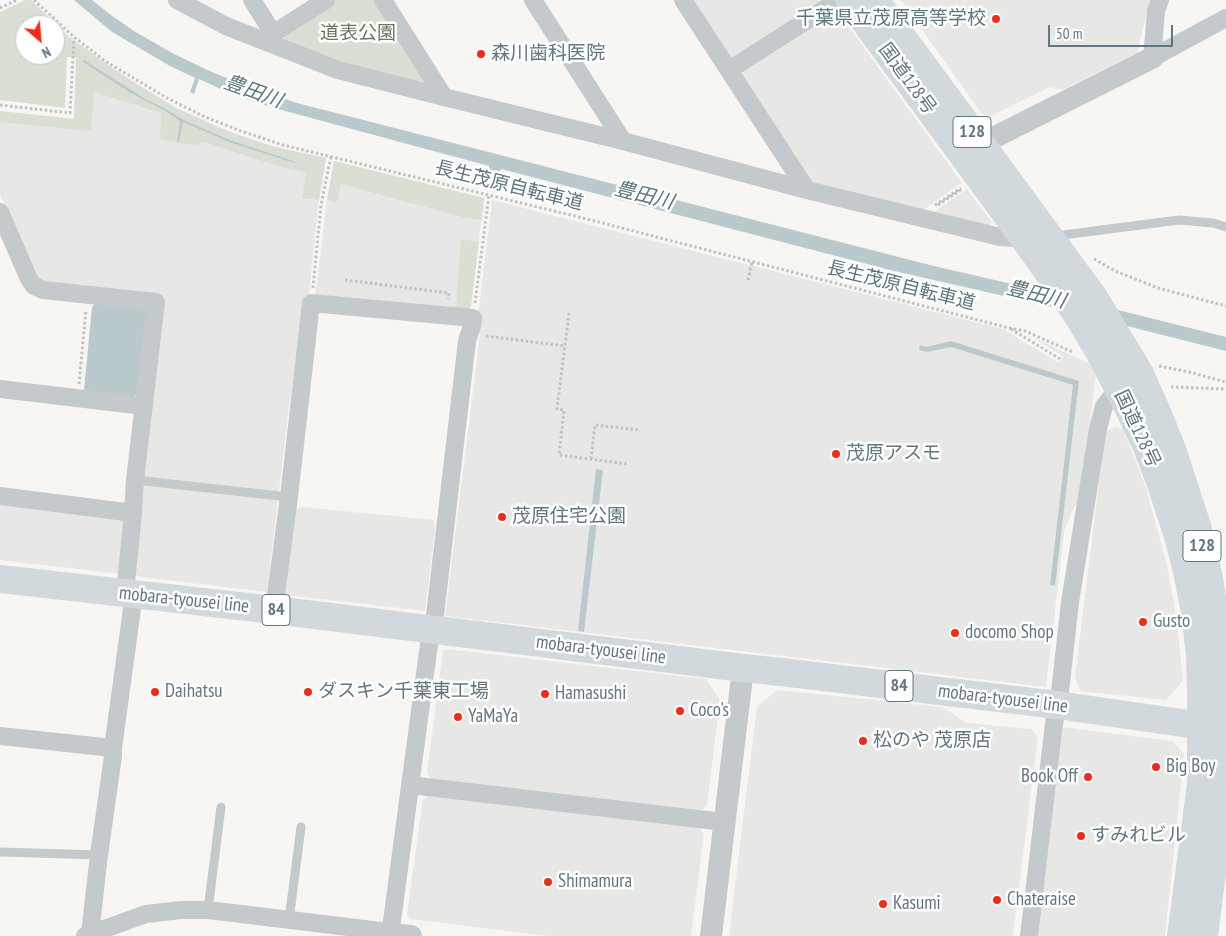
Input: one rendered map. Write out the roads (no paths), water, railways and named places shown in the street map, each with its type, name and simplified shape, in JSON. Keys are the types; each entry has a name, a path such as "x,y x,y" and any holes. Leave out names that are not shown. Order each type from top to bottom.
{"main road":[{"name":"国道128号","path":"849,0 972,150"},
{"name":"国道128号","path":"875,0 972,150 1037,244 1076,313 1089,354 1118,389 1146,445 1161,484 1182,552 1195,612 1200,655 1201,690 1217,728 1223,785 1204,936"},
{"name":"国道128号","path":"1037,244 1081,262 1092,296 1137,368 1158,412 1173,452 1198,529 1210,579 1224,700 1201,784 1181,936"},
{"name":"mobara-tyousei line","path":"0,579 274,610 1057,705 1217,728"}],"street":[{"path":"177,0 226,26 268,36 338,70 623,141 807,190 1037,244"},
{"path":"252,0 268,36"},
{"path":"268,36 326,0"},
{"path":"383,0 444,97"},
{"path":"534,0 623,141"},
{"path":"683,0 807,190"},
{"path":"728,70 839,0"},
{"path":"1152,58 1156,11 1160,0"},
{"path":"972,150 1226,18"},
{"path":"0,212 34,286 43,290 156,302 135,480 129,593 113,756 87,935 146,914 181,910 208,910 381,931 397,935 410,785 431,629 435,615 467,341 473,318 311,303 274,610"},
{"path":"0,389 144,406"},
{"path":"1029,936 1070,602 1098,429 1104,406 1118,389"},
{"path":"0,496 133,513"},
{"path":"711,936 743,668"},
{"path":"0,736 113,748"},
{"path":"410,785 724,822"}],"lane":[{"path":"1037,244 1179,220 1213,223 1226,227"},
{"path":"135,480 289,497"},
{"path":"208,910 221,807"},
{"path":"289,920 301,827"},
{"path":"0,852 99,855"}],"water":[{"name":"豊田川","path":"74,0 92,0 134,31 172,53 214,73 297,103 934,266 1226,337 1226,351 1052,307 890,270 501,169 495,187 487,184 489,166 274,108 236,96 199,79 194,94 190,92 195,78 170,66 112,32"},
{"path":"84,60 147,100 184,120 230,140 296,162 294,163 229,142 183,122 179,143 177,142 180,121 129,92 83,62"},
{"path":"96,303 148,309 138,393 132,398 87,392 84,389 92,307"},
{"path":"951,341 1079,381 1055,586 1050,585 1073,385 951,347 927,352 919,350 920,345 926,347"},
{"path":"596,469 603,470 584,632 578,631"}],"place":[{"name":"千葉県立茂原高等学校","path":"996,19"},
{"name":"森川歯科医院","path":"481,54"},
{"name":"茂原アスモ","path":"836,454"},
{"name":"茂原住宅公園","path":"502,517"},
{"name":"Gusto","path":"1143,622"},
{"name":"docomo Shop","path":"955,633"},
{"name":"Daihatsu","path":"155,692"},
{"name":"ダスキン千葉東工場","path":"308,692"},
{"name":"Hamasushi","path":"545,694"},
{"name":"Coco's","path":"680,711"},
{"name":"YaMaYa","path":"458,717"},
{"name":"松のや 茂原店","path":"863,741"},
{"name":"Big Boy","path":"1156,767"},
{"name":"Book Off","path":"1088,777"},
{"name":"すみれビル","path":"1081,836"},
{"name":"Shimamura","path":"548,882"},
{"name":"Chateraise","path":"997,900"},
{"name":"Kasumi","path":"883,904"}],"park label":[{"name":"道表公園","path":"358,34"}]}
